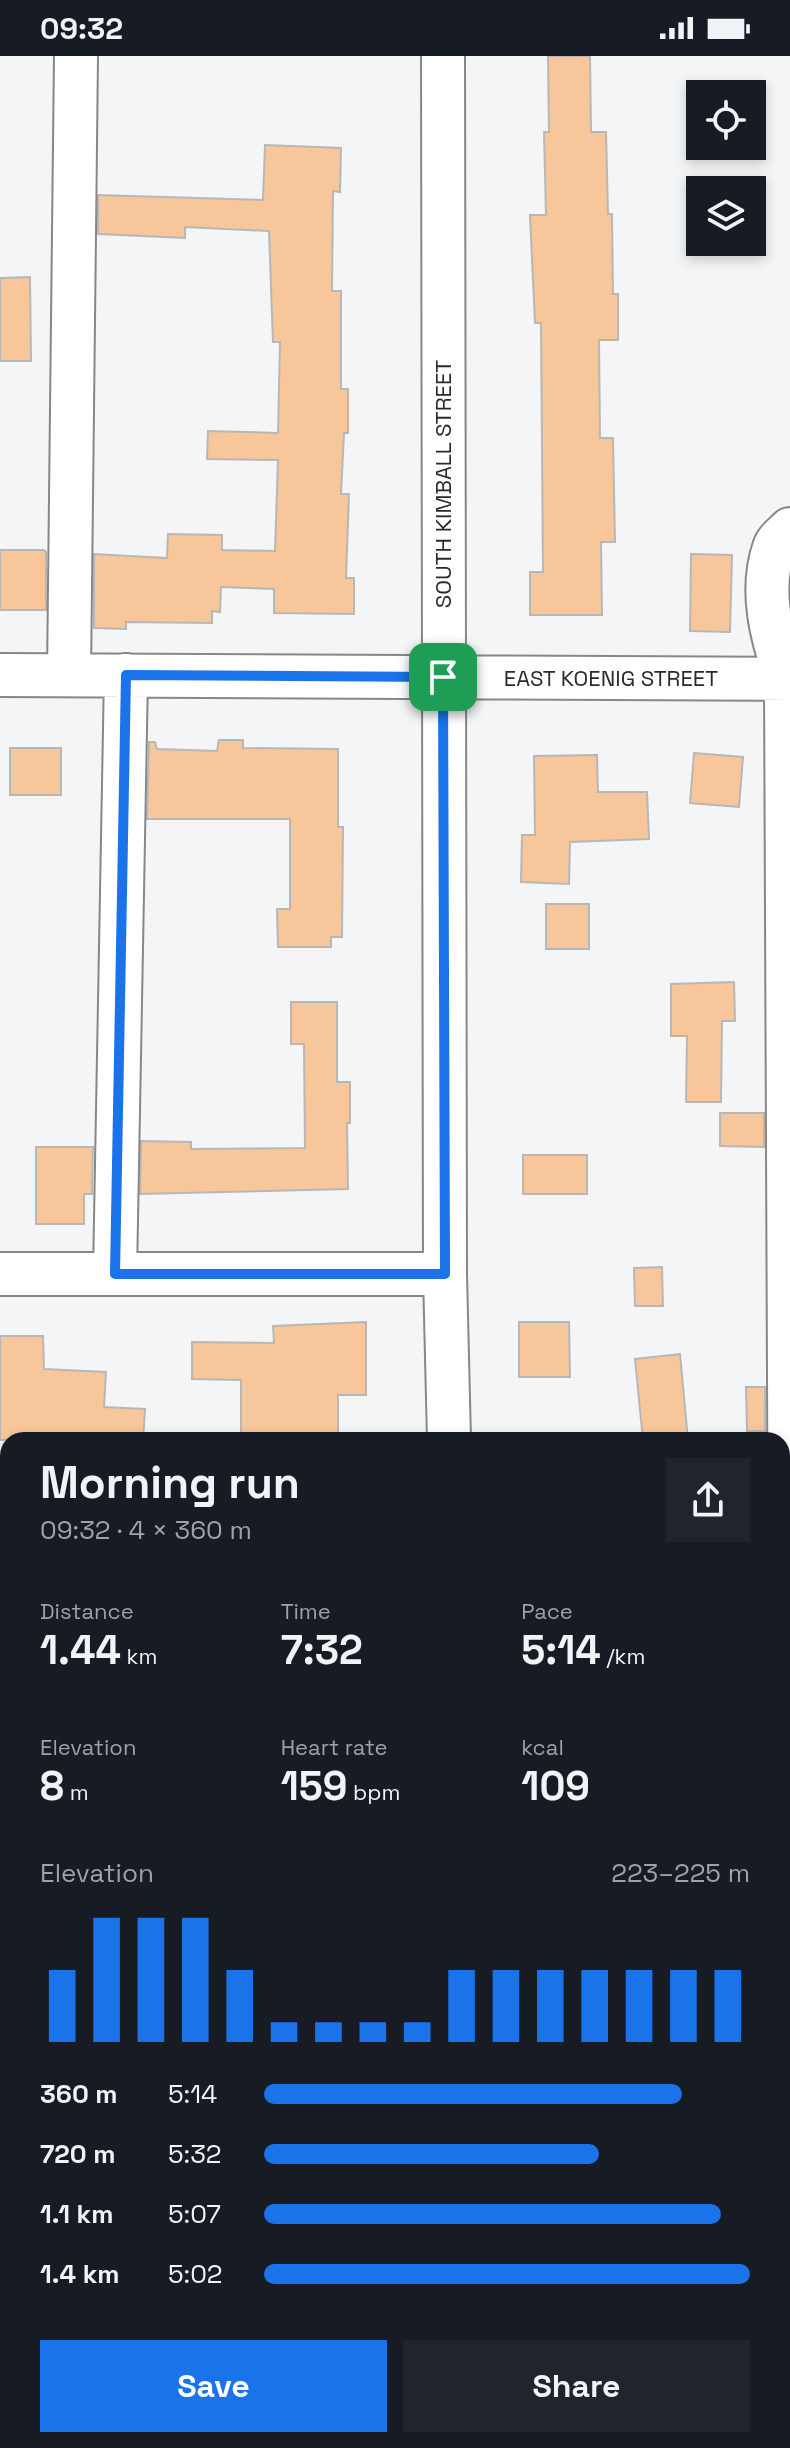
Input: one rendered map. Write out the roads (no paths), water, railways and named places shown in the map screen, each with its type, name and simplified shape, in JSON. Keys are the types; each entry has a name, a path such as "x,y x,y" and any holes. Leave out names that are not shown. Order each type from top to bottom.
{"street":[{"path":"69,675 76,56"},
{"name":"SOUTH KIMBALL STREET","path":"443,56 445,1274 449,1432"},
{"path":"790,529 774,545 767,590 773,642 788,679 790,1432"},
{"name":"EAST KOENIG STREET","path":"0,675 788,679"},
{"path":"115,1274 126,675"},
{"path":"0,1274 445,1274"}]}
